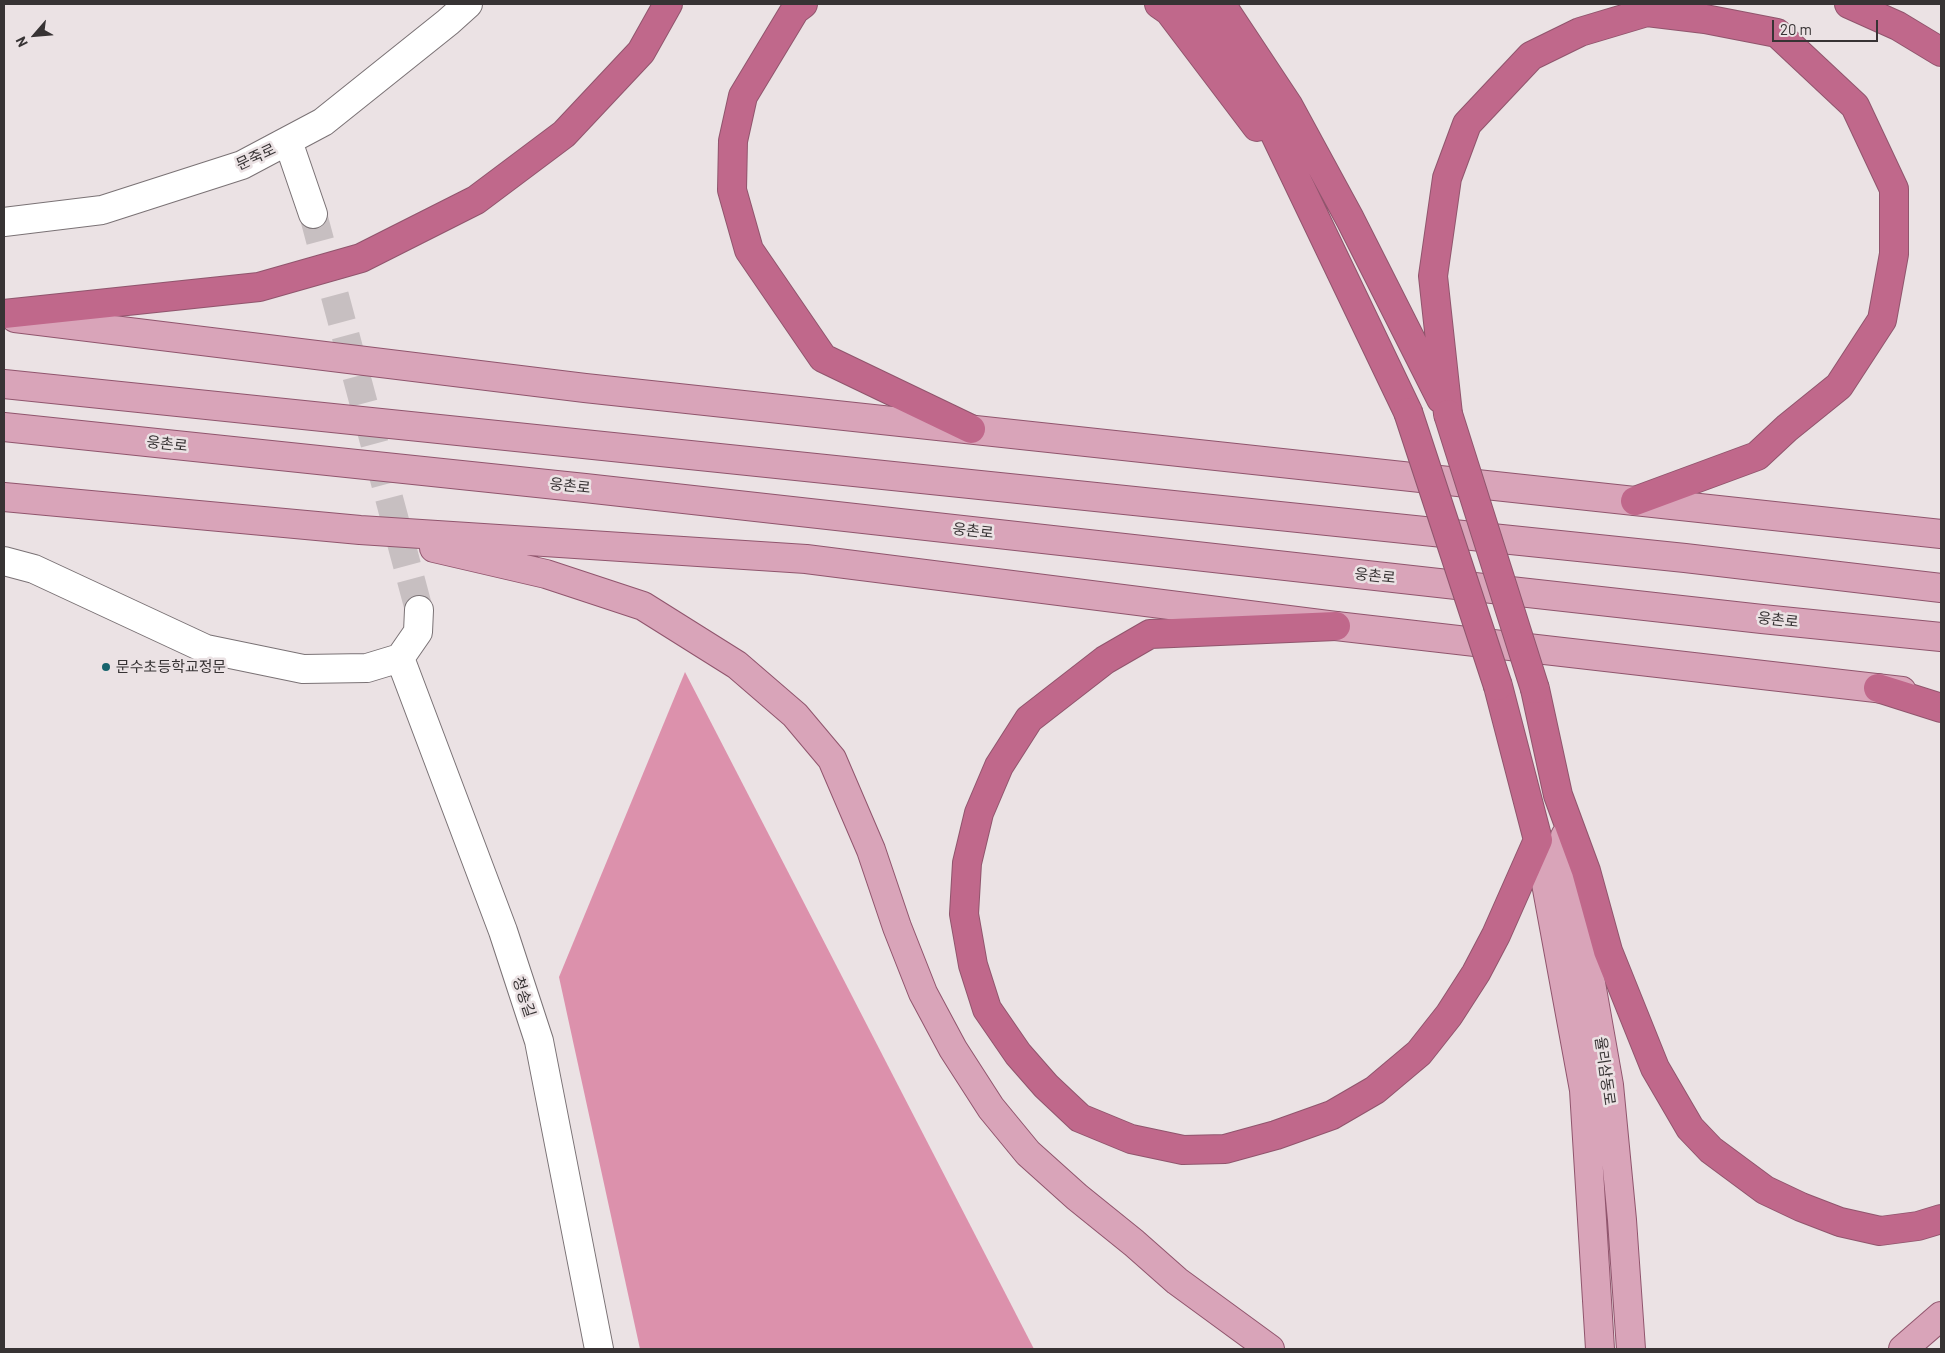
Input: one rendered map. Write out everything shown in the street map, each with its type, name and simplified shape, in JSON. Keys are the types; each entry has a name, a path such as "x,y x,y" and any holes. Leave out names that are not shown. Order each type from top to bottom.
{"highway":[{"path":"4,316 259,287 361,258 476,200 564,134 641,52 668,4"},
{"path":"803,4 795,10 743,96 733,141 732,190 750,250 824,358 971,429"},
{"path":"1159,4 1169,11 1181,26 1248,114 1301,189"},
{"path":"1194,4 1248,80 1408,412 1498,686 1538,840 1496,935 1476,973 1449,1015 1419,1053 1375,1090 1332,1115 1276,1135 1225,1149 1183,1150 1131,1139 1080,1118 1046,1086 1018,1054 987,1009 973,965 964,914 967,863 979,813 998,766 1029,718 1105,660 1150,634 1336,626"},
{"path":"1221,4 1288,105 1350,219 1448,414 1536,689 1558,795 1586,871 1608,951 1655,1068 1690,1128 1711,1150 1765,1190 1801,1207 1840,1222 1880,1231 1918,1226 1941,1219"},
{"path":"1849,4 1898,26 1941,52"},
{"path":"1448,414 1434,276 1447,178 1467,124 1530,56 1580,32 1647,12 1705,19 1777,33 1855,106 1894,189 1894,254 1882,320 1839,386 1787,428 1757,456 1635,501"},
{"path":"1878,688 1941,708"}],"main road":[{"path":"4,316 585,388 1941,534"},
{"path":"4,384 1675,557 1941,588"},
{"name":"웅촌로","path":"4,427 585,488 1762,619 1941,636"},
{"path":"4,497 360,530 806,559 1336,626 1941,695"},
{"path":"360,530 546,574 643,606 737,665 795,715 832,759 872,850 897,927 923,994 952,1049 990,1108 1028,1153 1077,1197 1134,1243 1176,1281 1270,1349"},
{"name":"율리삼동로","path":"1558,795 1608,1085 1622,1220 1631,1349"},
{"name":"율리삼동로","path":"1538,840 1584,1090 1600,1349"},
{"path":"1903,1349 1941,1316"}],"street":[{"name":"문죽로","path":"4,222 102,210 242,164 323,122 468,4"},
{"path":"288,141 312,214"},
{"path":"4,561 34,569 206,649 303,669 367,668 400,658 418,621"},
{"name":"청송길","path":"400,658 503,931 539,1041 599,1349"}],"shaded area":[{"path":"685,672 1034,1349 640,1349 559,977"}],"tunnel":[{"path":"313,214 419,610"}],"place":[{"name":"문수초등학교정문","path":"106,667"}]}
